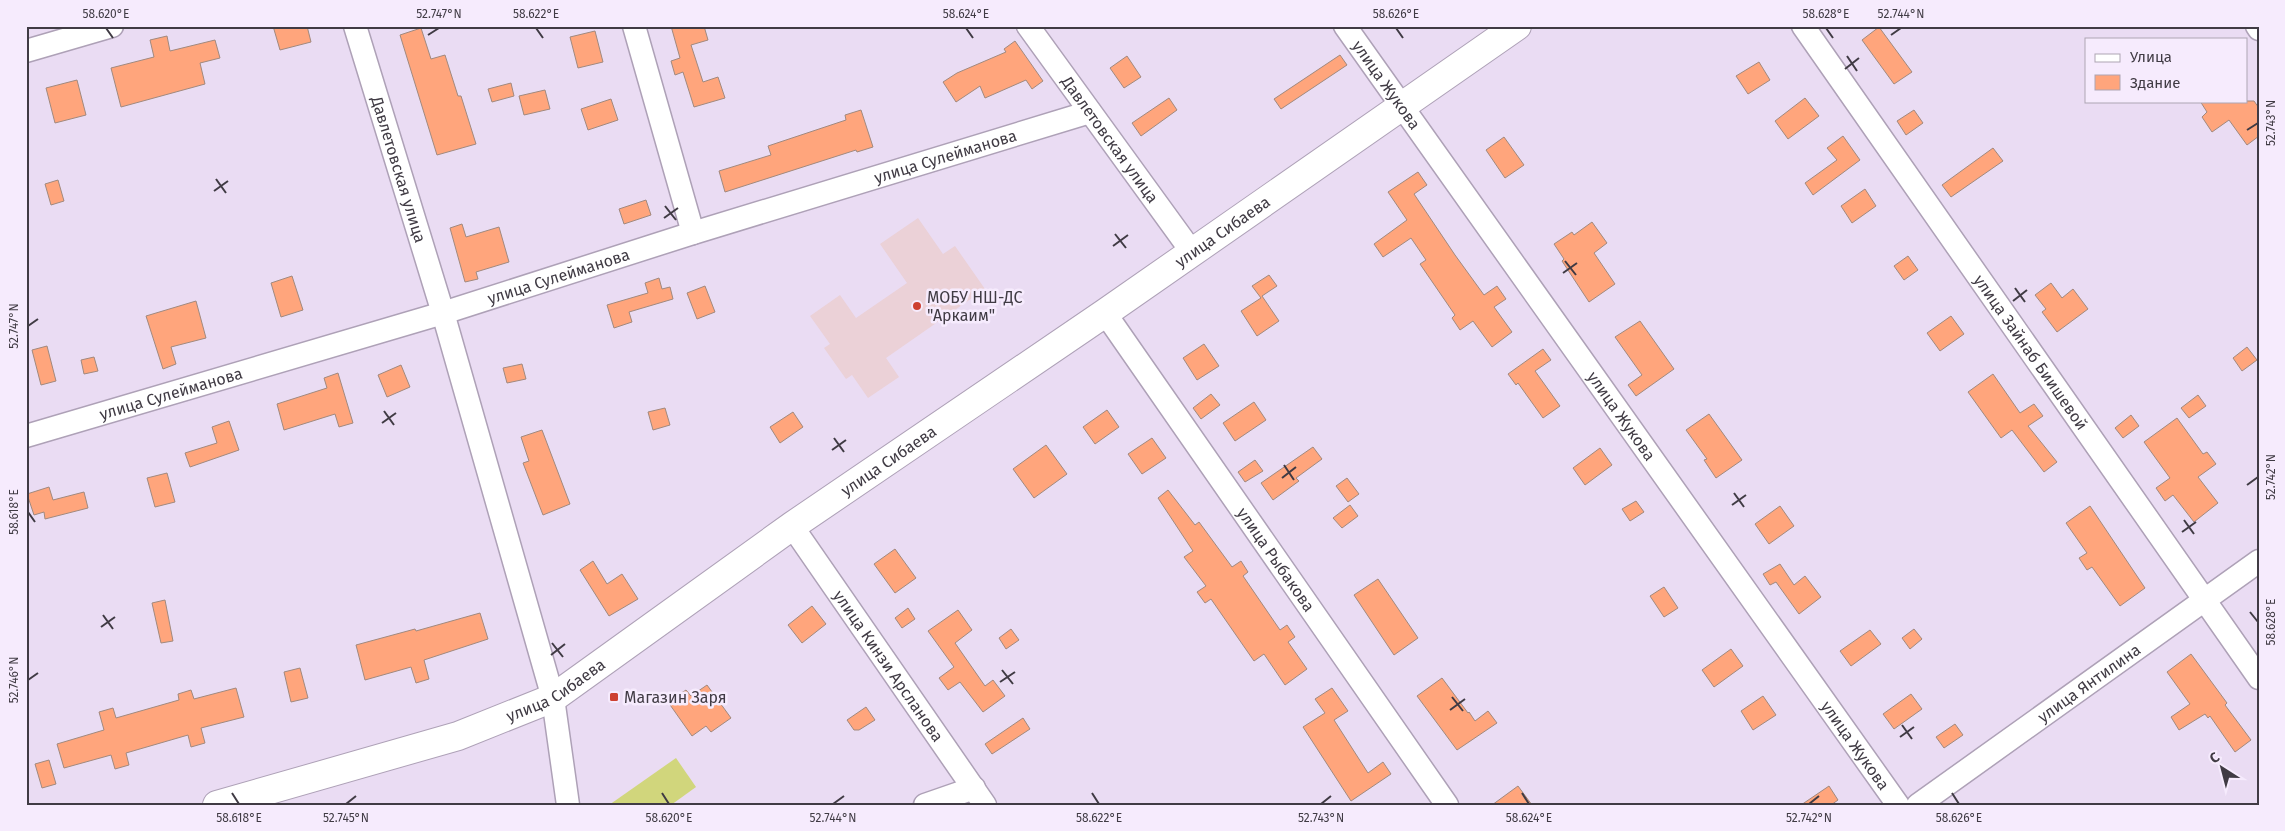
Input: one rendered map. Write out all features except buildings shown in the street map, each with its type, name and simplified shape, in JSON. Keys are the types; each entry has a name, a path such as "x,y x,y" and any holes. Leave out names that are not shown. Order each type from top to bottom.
{"main road":[{"name":"улица Сибаева","path":"217,805 458,736 553,698 792,526 1105,314 1517,26"}],"street":[{"path":"26,51 112,26"},
{"name":"Давлетовская улица","path":"355,26 443,313 553,698 568,805"},
{"path":"634,26 693,233"},
{"name":"Давлетовская улица","path":"1028,26 1192,252"},
{"name":"улица Жукова","path":"1345,26 1898,805"},
{"name":"улица Зайнаб Биишевой","path":"1803,26 2259,678"},
{"name":"улица Сулейманова","path":"26,436 443,313 693,233 1090,112"},
{"name":"улица Рыбакова","path":"1105,314 1447,805"},
{"name":"улица Кинзи Арсланова","path":"792,526 979,797"},
{"name":"улица Янтилина","path":"1918,805 2259,561"},
{"path":"925,805 979,797"}],"shaded area":[{"name":"МОБУ НШ-ДС \"Аркаим\"","path":"918,218 943,254 955,246 985,289 886,358 899,377 868,398 852,375 846,379 824,348 830,344 810,316 840,295 856,318 907,283 880,244"}],"green space":[{"path":"676,758 696,787 671,805 609,805"}],"place":[{"name":"МОБУ НШ-ДС \"Аркаим\"","path":"917,306"},
{"name":"Магазин Заря","path":"614,697"}]}
